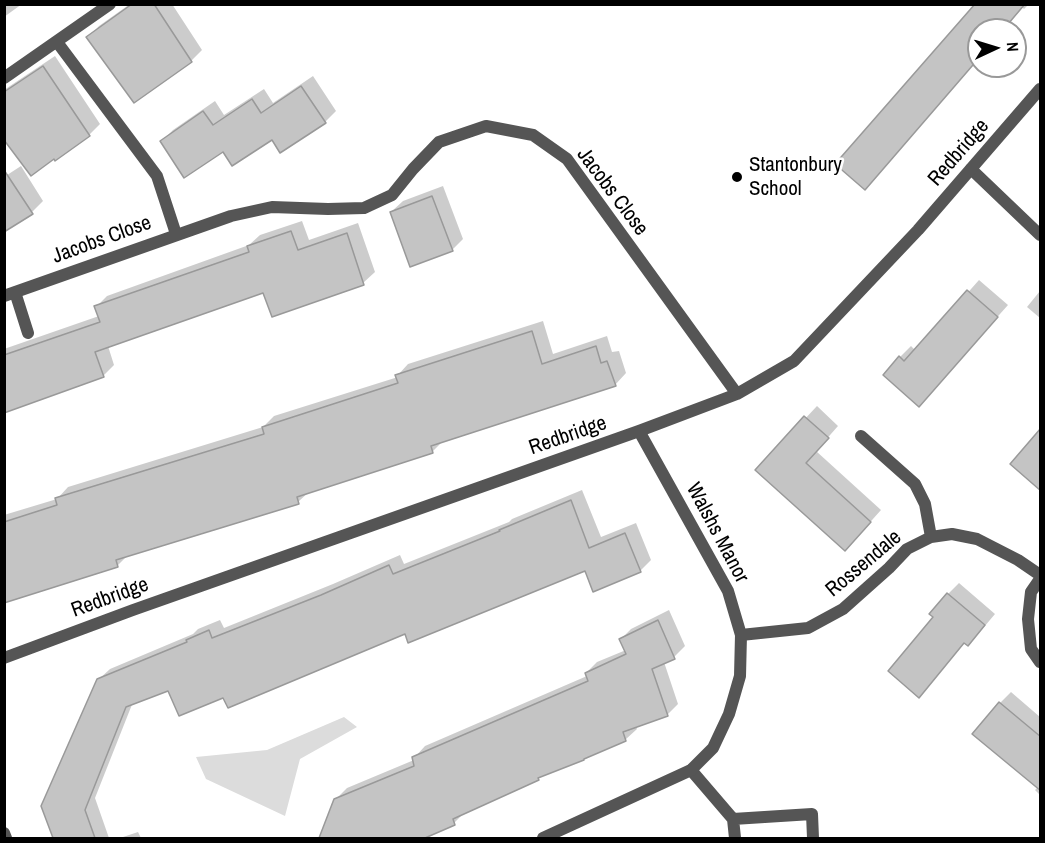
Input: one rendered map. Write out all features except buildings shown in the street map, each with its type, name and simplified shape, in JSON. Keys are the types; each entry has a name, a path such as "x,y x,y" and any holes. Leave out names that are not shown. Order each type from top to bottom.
{"street":[{"path":"4,78 111,4"},
{"path":"57,42 157,176 176,234"},
{"name":"Redbridge","path":"4,658 737,394 794,361 918,230 1041,89"},
{"name":"Jacobs Close","path":"10,294 231,216 272,207 364,208 392,195 412,169 439,142 486,126 533,135 567,159 737,394"},
{"path":"971,169 1041,235"},
{"path":"10,294 28,333"},
{"name":"Walshs Manor","path":"543,838 691,770 713,748 729,714 740,676 741,635 728,591 639,431"},
{"path":"861,436 915,484 925,504 931,537"},
{"name":"Rossendale","path":"741,635 808,628 843,609 907,549 931,537 952,534 977,539 1018,560 1041,577"},
{"path":"1041,577 1031,592 1028,619 1031,649 1041,662"},
{"path":"691,770 733,819 735,838"},
{"path":"733,819 812,814 813,838"},
{"path":"4,833 6,838"}],"shaded area":[{"path":"344,717 357,727 300,759 285,816 206,779 196,757 267,750"}],"place":[{"name":"Stantonbury School","path":"737,177"}]}
